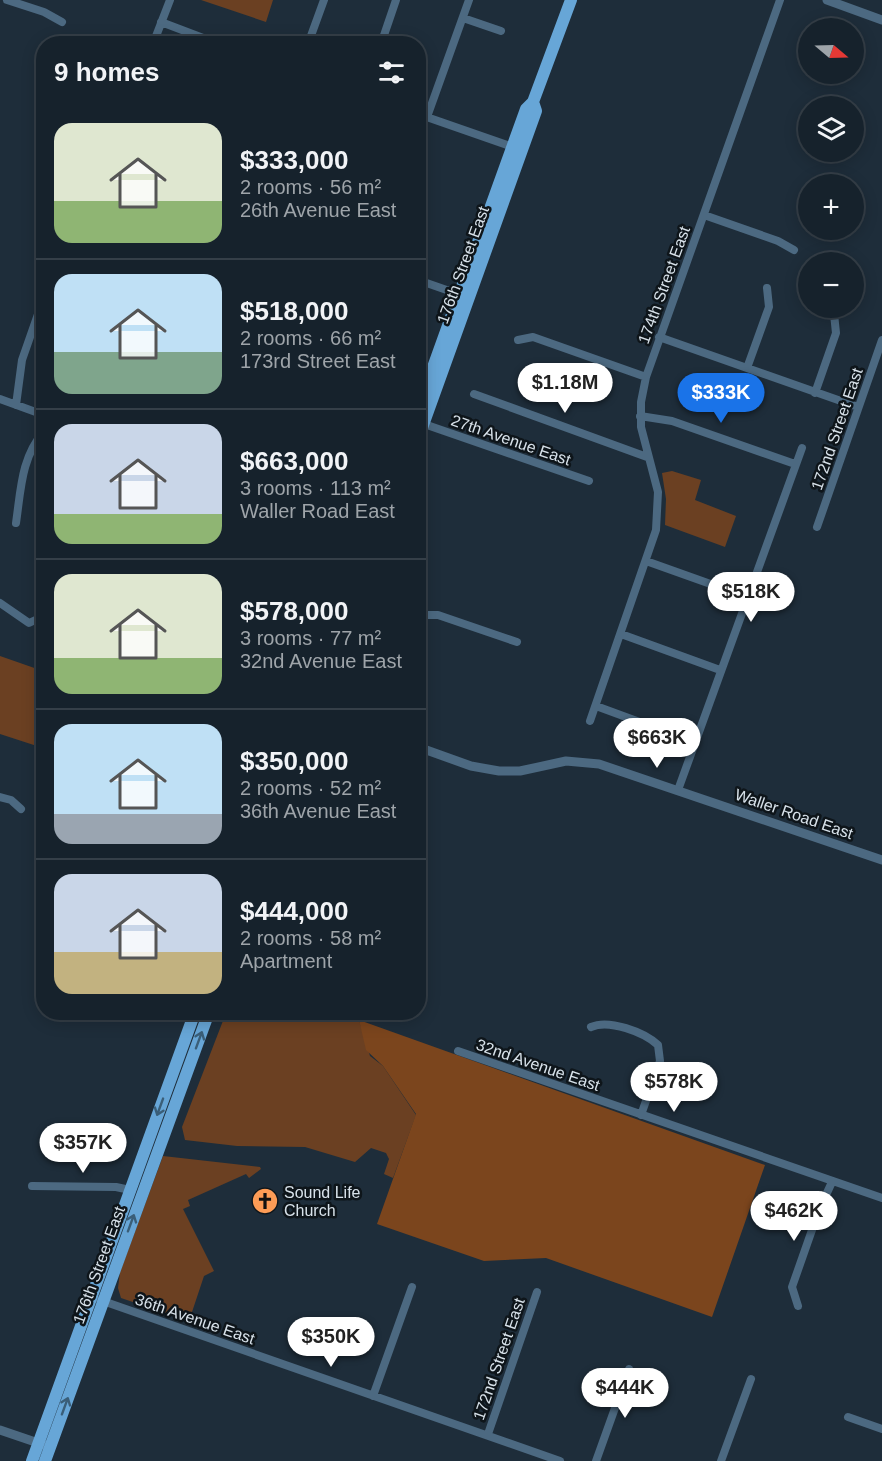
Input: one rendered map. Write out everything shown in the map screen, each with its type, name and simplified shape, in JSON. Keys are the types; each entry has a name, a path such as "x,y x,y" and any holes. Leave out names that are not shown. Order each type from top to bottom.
{"main road":[{"name":"176th Street East","path":"426,388 526,109 533,102 571,0"},
{"name":"176th Street East","path":"426,418 536,111 533,102"},
{"path":"455,338 451,332 468,288 463,289"},
{"name":"176th Street East","path":"98,1299 130,1191 192,1020"},
{"name":"176th Street East","path":"32,1461 44,1445 206,1020"},
{"name":"176th Street East","path":"44,1445 45,1461"}],"street":[{"path":"7,0 44,12 62,22"},
{"path":"156,36 170,0"},
{"path":"311,36 324,0"},
{"path":"384,36 396,0"},
{"path":"469,0 427,117 513,147"},
{"name":"174th Street East","path":"590,721 656,530 658,492 647,457 640,416 646,377 780,0"},
{"path":"827,0 882,20"},
{"path":"463,18 501,31"},
{"path":"161,22 198,36"},
{"path":"704,215 778,241 794,250"},
{"path":"426,282 463,289"},
{"path":"747,368 769,308 767,288"},
{"path":"815,393 836,333 834,318"},
{"path":"16,405 22,360 36,320"},
{"path":"518,340 533,337 646,377"},
{"path":"659,337 858,407"},
{"name":"172nd Street East","path":"817,527 882,340"},
{"path":"426,370 432,372"},
{"path":"474,394 647,457"},
{"path":"0,399 36,412"},
{"path":"640,416 672,421 795,464"},
{"name":"27th Avenue East","path":"426,425 589,481"},
{"path":"16,523 23,472 36,441"},
{"path":"678,790 802,448"},
{"path":"646,561 747,597"},
{"path":"0,603 29,623 36,620"},
{"path":"426,615 438,615 517,642"},
{"path":"621,634 720,670"},
{"path":"596,706 694,742"},
{"name":"Waller Road East","path":"426,750 471,766 499,771 520,771 566,760 580,761 678,790 882,860"},
{"path":"0,797 11,800 21,809"},
{"path":"591,1027 599,1023 610,1024 648,1038 658,1045 660,1061 641,1115"},
{"name":"32nd Avenue East","path":"458,1051 882,1198"},
{"path":"798,1306 792,1287 819,1210 832,1182"},
{"path":"32,1186 116,1187 130,1191"},
{"path":"374,1396 412,1287"},
{"name":"172nd Street East","path":"488,1434 537,1292"},
{"name":"36th Avenue East","path":"98,1299 560,1461"},
{"path":"596,1461 629,1369"},
{"path":"721,1461 751,1379"},
{"path":"848,1417 882,1429"},
{"path":"0,1430 44,1445"}],"shaded area":[{"path":"201,0 273,0 266,22"},
{"path":"672,471 701,480 695,500 736,516 725,547 665,525 666,499 662,473"},
{"path":"0,656 36,669 36,746 0,734"},
{"path":"223,1020 359,1020 370,1056 383,1066 416,1115 393,1178 384,1174 389,1159 386,1153 371,1148 355,1162 305,1147 237,1146 185,1140 182,1127"},
{"path":"359,1020 765,1165 712,1317 546,1258 484,1261 377,1224 416,1114 383,1066 366,1050"},
{"path":"163,1156 260,1167 261,1169 249,1178 246,1174 188,1200 190,1206 183,1209 214,1271 204,1276 189,1321 121,1298 118,1288 120,1272"}],"place":[{"name":"Sound Life Church","path":"265,1201"}]}
